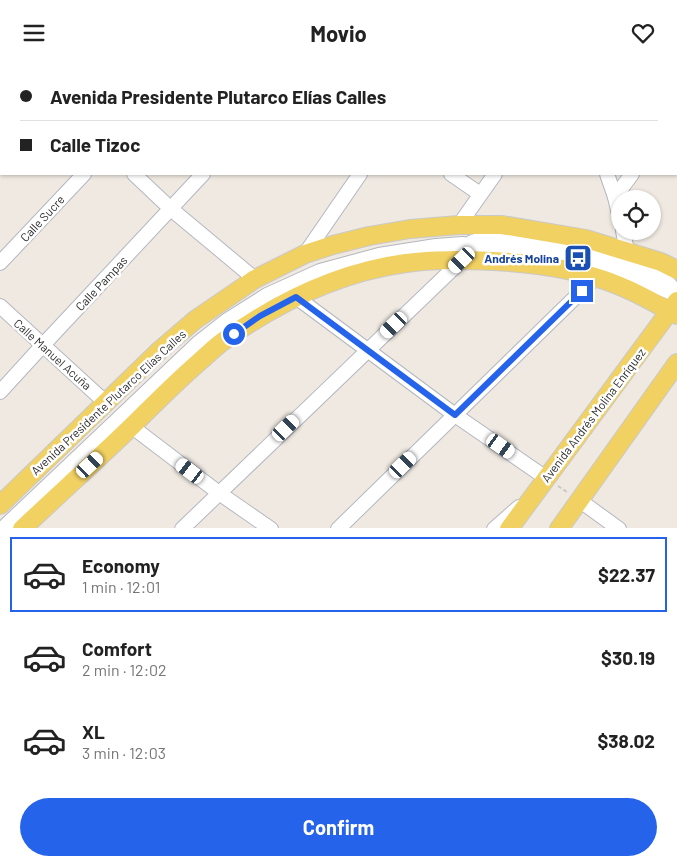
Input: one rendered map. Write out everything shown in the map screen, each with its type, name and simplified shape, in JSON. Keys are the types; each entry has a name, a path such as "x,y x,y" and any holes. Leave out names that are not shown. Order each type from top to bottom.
{"main road":[{"name":"Avenida Presidente Plutarco Elías Calles","path":"0,505 160,350 196,320 255,279 305,254 369,236 410,229 459,225 502,225 586,239 661,262 677,270"},
{"path":"23,528 182,377 221,343 260,316 296,297 339,279 375,269 462,252 596,277 675,309"},
{"name":"Avenida Andrés Molina Enríquez","path":"510,528 675,309"},
{"path":"560,528 677,363"}],"street":[{"name":"Calle Sucre","path":"0,263 83,175"},
{"path":"135,175 171,209 255,279"},
{"name":"Calle Pampas","path":"0,392 202,175"},
{"path":"305,254 359,175"},
{"path":"452,175 480,194"},
{"path":"459,225 493,175"},
{"path":"608,175 613,190"},
{"path":"620,190 631,175"},
{"path":"183,528 367,351 462,252 490,237 521,240 638,267 664,280 677,293"},
{"path":"625,240 627,251"},
{"path":"3,528 198,343 226,321 268,295 320,271 380,255 436,246 462,252"},
{"path":"339,528 596,277"},
{"path":"296,297 455,415 546,478"},
{"name":"Calle Manuel Acuña","path":"0,306 105,402"},
{"path":"131,427 269,528"},
{"path":"495,528 535,493"},
{"path":"579,500 618,528"}],"path":[{"path":"546,478 579,500"}],"place":[{"name":"Andrés Molina","path":"578,258"}],"route":[{"path":"234,334 260,316 296,297 455,415 582,291"}]}
